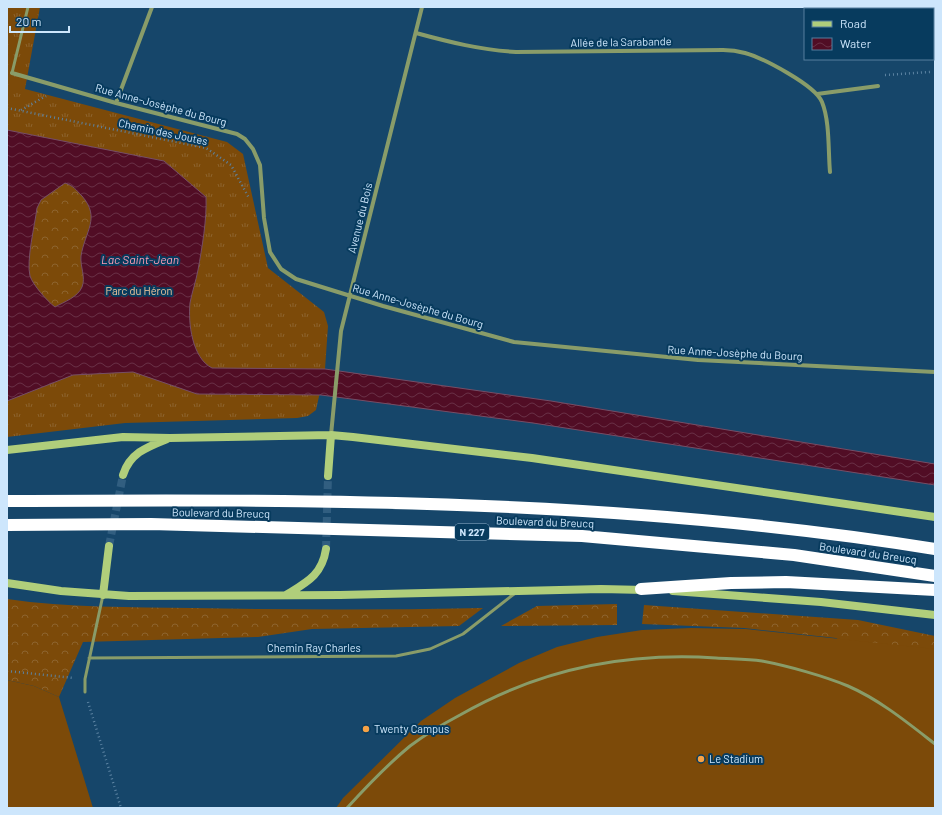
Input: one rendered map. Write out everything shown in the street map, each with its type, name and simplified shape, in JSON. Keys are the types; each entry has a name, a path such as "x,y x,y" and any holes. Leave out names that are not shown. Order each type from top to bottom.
{"highway":[{"name":"Boulevard du Breucq","path":"7,501 340,500 444,503 605,512 762,526 935,549"},
{"name":"Boulevard du Breucq","path":"7,525 151,524 582,536 794,555 935,576"},
{"path":"641,590 731,583 786,582 935,590"}],"main road":[{"path":"328,476 331,435"},
{"path":"7,450 123,437 170,438 331,435 391,440 532,458 935,517"},
{"path":"123,475 126,466 138,452 170,438"},
{"path":"103,595 109,546"},
{"path":"285,595 310,580 319,571 324,560 326,549"},
{"path":"7,583 103,595 285,595 519,590 641,590 821,602 935,615"}],"street":[{"path":"116,103 152,7"},
{"name":"Avenue du Bois","path":"331,435 335,400 336,365 341,331 422,7"},
{"name":"Allée de la Sarabande","path":"416,33 465,47 516,52 731,50 755,57 803,83 817,94"},
{"name":"Rue Anne-Josèphe du Bourg","path":"12,73 116,103 237,134 245,139 253,149 260,165 264,218 270,252 275,261 288,275 296,279 514,342 698,360 935,372"},
{"path":"830,172 825,116 822,103 817,94 878,86"}],"lane":[{"path":"12,73 28,7"},
{"name":"Chemin Ray Charles","path":"89,658 396,656 430,649 463,634 519,590"},
{"path":"85,692 85,679 103,595"},
{"path":"347,808 374,778 412,746 445,723 487,700 532,681 579,667 629,659 679,655 762,661 798,670 848,686 894,712 935,744"}],"path":[{"path":"20,111 60,87"},
{"name":"Chemin des Joutes","path":"7,108 206,148 231,164 250,199"},
{"path":"7,671 85,679"},
{"path":"85,692 121,808"}],"green space":[{"name":"Parc du Héron","path":"7,7 40,7 25,89 227,142 243,154 268,268 324,312 328,326 325,369 316,410 308,416 297,418 125,423 7,437"},
{"path":"65,183 72,186 88,204 91,218 81,256 83,275 82,287 74,296 55,307 34,284 30,276 29,262 37,208 41,200"},
{"path":"7,599 76,606 122,607 338,610 483,608 459,626 312,629 258,637 83,642 59,697 34,686 7,680"},
{"path":"617,604 617,625 501,626 537,606"},
{"path":"644,605 858,620 935,636 935,707 867,657 836,638 744,628 642,624"},
{"name":"Le Stadium","path":"691,628 746,629 935,649 935,808 336,808 343,798 421,721 455,698 519,663 557,647 597,637 642,630"},
{"path":"7,680 34,686 59,697 93,808 7,808"}],"water":[{"name":"Lac Saint-Jean","path":"7,130 164,161 206,197 204,234 198,270 190,303 190,320 196,348 205,363 212,368 325,369 551,401 935,464 935,485 533,423 321,395 197,394 133,372 73,375 7,401","holes":["65,183 73,187 88,204 91,218 81,256 83,279 82,287 77,294 55,307 34,284 30,276 29,261 37,208 41,200"]}],"tunnel":[{"path":"109,546 123,475"},
{"path":"326,549 328,476"}],"place":[{"name":"Twenty Campus","path":"366,729"},
{"name":"Le Stadium","path":"701,759"}]}
